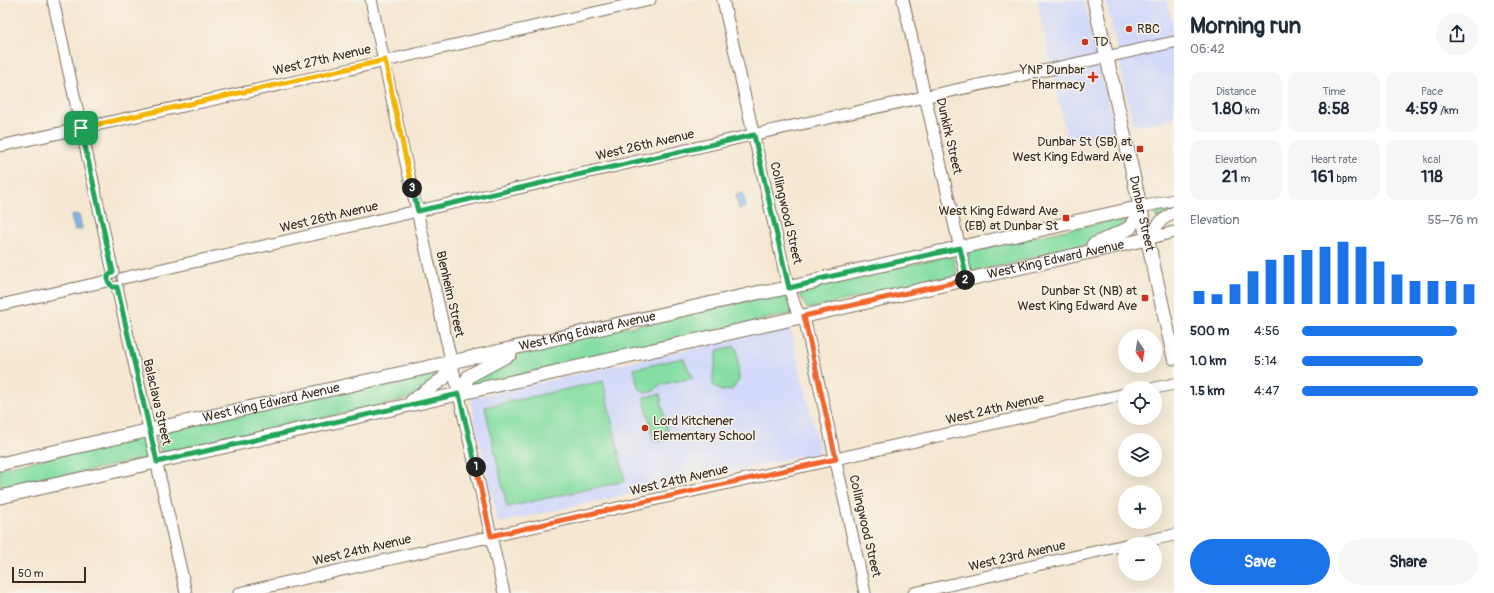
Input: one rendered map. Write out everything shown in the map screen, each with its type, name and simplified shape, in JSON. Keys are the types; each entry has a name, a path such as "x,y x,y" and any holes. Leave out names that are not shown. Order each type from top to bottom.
{"main road":[{"name":"Dunbar Street","path":"1094,0 1174,358"},
{"name":"West King Edward Avenue","path":"0,464 451,361 761,292 789,288 814,282 819,279 1141,207"},
{"path":"1088,252 1093,245 1130,228 1141,207"},
{"name":"West King Edward Avenue","path":"0,497 1147,239"},
{"path":"459,394 472,374 502,357 537,343"},
{"path":"397,408 414,400 444,378 451,361"}],"street":[{"name":"Balaclava Street","path":"53,0 112,280 157,462 186,593"},
{"name":"Blenheim Street","path":"371,0 400,136 504,593"},
{"name":"West 27th Avenue","path":"0,146 650,0"},
{"name":"Collingwood Street","path":"723,0 789,288 798,312 804,316 865,593"},
{"name":"Dunkirk Street","path":"903,0 967,279"},
{"name":"West 26th Avenue","path":"112,280 123,283 123,278 754,135 1174,42"},
{"name":"West King Edward Avenue","path":"1141,207 1174,200"},
{"path":"1147,239 1161,221 1174,212"},
{"name":"West King Edward Avenue","path":"1147,239 1174,232"},
{"path":"0,305 112,280"},
{"path":"1162,387 1174,384"},
{"name":"West 24th Avenue","path":"239,593 1118,396"},
{"path":"1162,538 1174,535"},
{"name":"West 23rd Avenue","path":"914,593 1118,547"}],"shaded area":[{"path":"1037,0 1084,0 1094,47 1115,129 1111,133 1068,142"},
{"path":"1106,0 1167,0 1174,31 1174,38 1169,39 1174,65 1174,118 1140,126 1133,123"},
{"name":"Lord Kitchener Elementary School","path":"790,326 820,452 498,523 471,403 472,398"}],"green space":[{"path":"1174,205 1174,209 1157,219 1154,211 1156,209"},
{"path":"1107,221 1127,222 1100,239 1084,245 1010,264 974,271 971,270 967,254 971,251"},
{"path":"953,256 957,274 954,276 807,309 797,289"},
{"path":"777,294 786,295 794,313 475,385 473,384 472,378 508,357 544,346"},
{"path":"735,346 737,349 739,380 732,390 721,391 713,385 713,376 718,350"},
{"path":"683,358 693,378 659,385 654,391 644,393 638,387 634,369"},
{"path":"440,368 442,377 411,398 161,454 157,433"},
{"path":"603,381 625,481 507,507 485,407"},
{"path":"660,394 669,439 654,442 644,397"},
{"path":"145,437 150,457 0,491 0,468"}],"water":[{"path":"743,193 746,207 739,209 736,195"},
{"path":"77,214 79,216 82,229 75,230 71,216"}],"place":[{"name":"RBC","path":"1129,29"},
{"name":"TD","path":"1085,42"},
{"name":"YNP Dunbar Pharmacy","path":"1093,77"},
{"name":"Dunbar St (SB) at West King Edward Ave","path":"1140,149"},
{"name":"West King Edward Ave (EB) at Dunbar St","path":"1066,218"},
{"name":"Dunbar St (NB) at West King Edward Ave","path":"1145,298"},
{"name":"Lord Kitchener Elementary School","path":"645,428"}],"route":[{"path":"385,60 400,136 418,211 754,135 789,288 814,282 819,279 960,248 967,279 804,316 836,459 491,536 459,394 157,462 117,287 112,287 108,284 108,276 113,272 81,128 385,60"}]}
